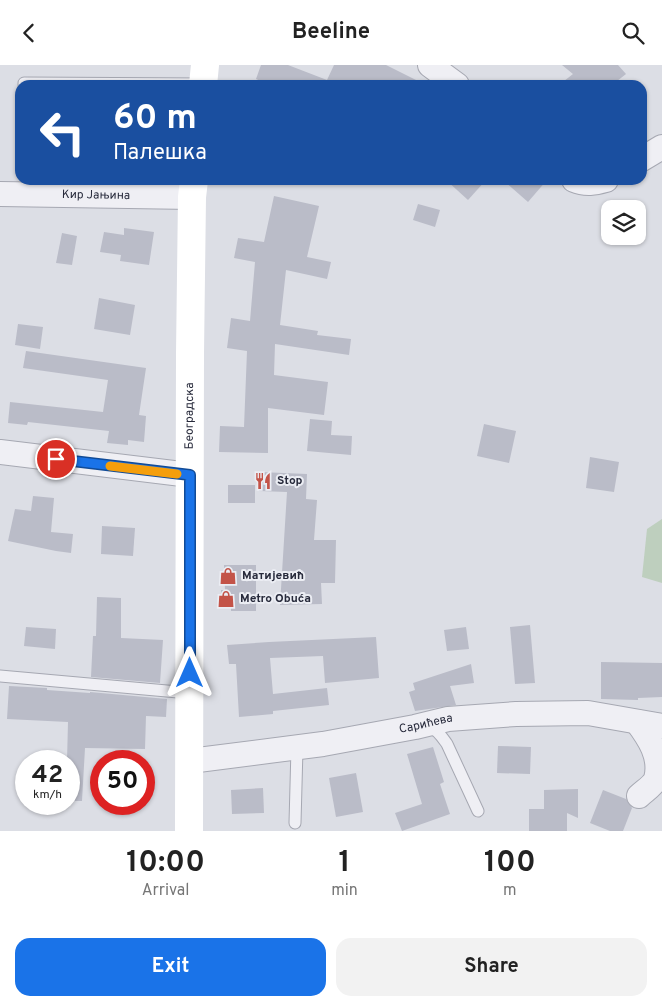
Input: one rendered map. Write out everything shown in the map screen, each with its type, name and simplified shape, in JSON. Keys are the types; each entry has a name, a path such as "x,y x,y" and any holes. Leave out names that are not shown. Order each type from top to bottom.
{"main road":[{"path":"204,80 205,65"},
{"name":"Београдска","path":"189,831 193,189"}],"street":[{"path":"430,65 450,80"},
{"path":"647,156 662,147"},
{"name":"Кир Јањина","path":"0,194 193,189"},
{"path":"0,452 190,475"},
{"name":"Сарићева","path":"190,761 297,748 415,727 448,719 516,714 588,713 662,725"},
{"path":"636,722 652,742 660,756 660,768 656,780 638,796"}],"lane":[{"path":"0,676 189,693"},
{"path":"415,727 431,727 440,735 478,811"},
{"path":"296,823 297,748"}],"green space":[{"path":"662,519 662,583 642,577 647,529"}],"building":[{"path":"261,65 288,65 327,80 258,80 256,79"},
{"path":"334,65 386,65 416,80 327,80"},
{"path":"562,65 618,65 626,74 618,80 565,80 573,74"},
{"path":"452,185 482,185 468,200"},
{"path":"509,185 543,185 528,202"},
{"path":"274,196 319,206 307,257 331,262 327,279 286,270 280,325 318,331 317,335 351,339 349,355 275,344 274,375 328,382 324,415 268,408 268,453 219,452 220,426 244,427 247,351 227,348 231,318 250,321 255,262 234,258 238,238 264,242"},
{"path":"418,204 440,210 435,227 413,220"},
{"path":"124,228 154,232 149,265 120,261 121,255 100,252 104,232 124,235"},
{"path":"62,233 77,236 72,265 56,263"},
{"path":"99,298 135,305 130,335 94,329"},
{"path":"18,324 43,327 40,349 15,345"},
{"path":"26,351 146,368 139,415 146,416 144,442 128,440 128,445 107,443 109,431 28,422 27,425 8,423 10,402 103,412 108,380 23,368"},
{"path":"310,419 332,421 331,435 352,436 351,455 307,451"},
{"path":"484,424 516,431 509,463 477,456"},
{"path":"590,457 619,462 614,492 586,488"},
{"path":"260,472 307,474 306,499 317,500 314,540 336,540 335,583 321,583 322,604 280,605 287,492 259,491"},
{"path":"228,485 255,485 255,503 228,503"},
{"path":"33,496 54,498 51,532 73,534 71,553 8,541 15,509 31,511"},
{"path":"102,526 135,528 133,556 101,554"},
{"path":"224,565 256,565 256,611 231,611 231,607 222,607 221,590 225,590"},
{"path":"97,597 121,598 121,638 163,640 160,683 91,677 93,636 96,636"},
{"path":"530,625 535,683 515,684 510,627"},
{"path":"26,627 56,629 55,649 24,646"},
{"path":"466,627 469,649 447,651 444,630"},
{"path":"376,637 379,678 325,683 323,656 270,658 273,694 327,688 329,705 273,711 273,714 239,717 236,664 229,664 227,645"},
{"path":"601,662 662,663 662,697 638,698 638,700 601,699"},
{"path":"471,664 474,683 450,686 456,705 415,711 409,692 415,690 413,683"},
{"path":"9,686 167,699 166,717 146,716 145,749 85,748 82,801 80,801 80,750 67,750 68,722 7,719"},
{"path":"498,746 531,747 530,774 497,773"},
{"path":"433,747 444,782 440,784 450,814 402,831 395,813 422,804 407,754"},
{"path":"356,773 363,812 336,817 329,778"},
{"path":"263,788 264,813 232,814 231,790"},
{"path":"578,789 578,818 567,813 567,831 529,831 529,809 544,809 544,790"},
{"path":"603,790 626,799 632,808 623,831 610,831 590,823"}],"slow traffic":[{"path":"110,466 177,474"}],"place":[{"name":"Stop","path":"263,481"},
{"name":"Матијевић","path":"228,576"},
{"name":"Metro Obuća","path":"226,599"}],"route":[{"path":"56,459 190,475 190,673"}]}
